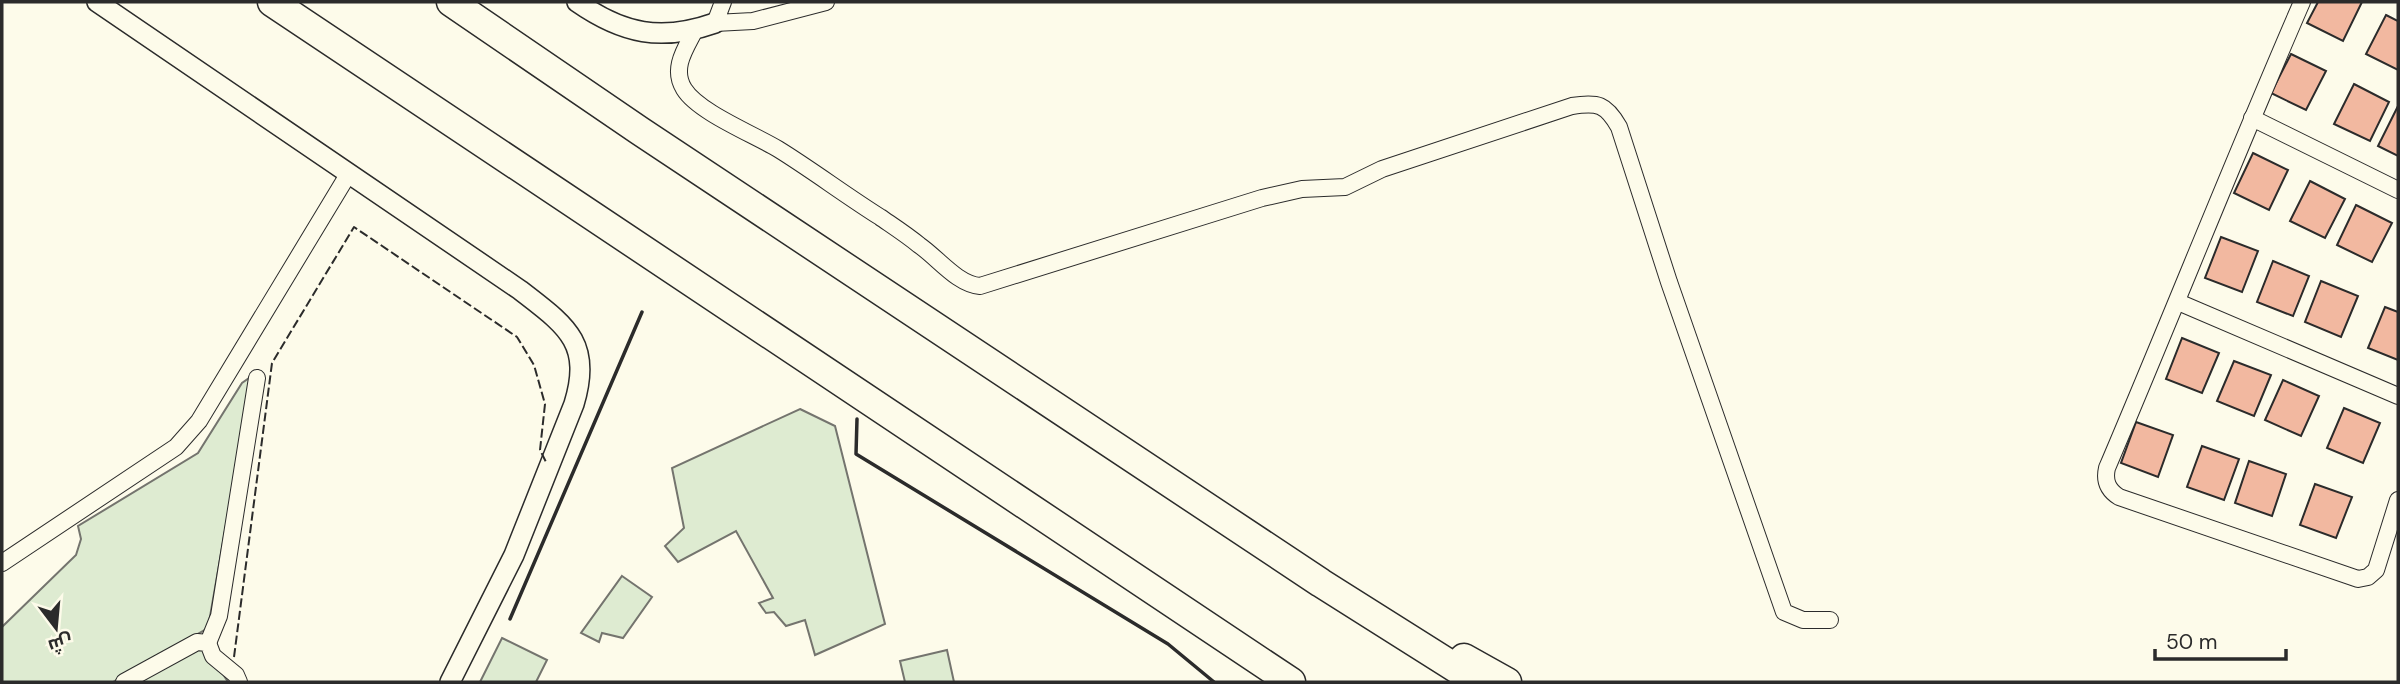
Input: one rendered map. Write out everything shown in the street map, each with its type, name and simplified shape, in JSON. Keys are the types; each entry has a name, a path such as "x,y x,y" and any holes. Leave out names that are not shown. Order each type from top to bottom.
{"highway":[{"path":"272,2 1291,682"},
{"path":"451,2 1321,583 1478,682"},
{"path":"1321,583 1507,682"}],"street":[{"path":"97,2 520,290 569,331 579,354 582,379 575,404 514,555 450,682"},
{"path":"577,2 598,16 635,31 655,34 695,30 715,23 752,21 826,2"},
{"path":"715,23 723,2"},
{"path":"2302,2 2107,468 2106,481 2113,493 2119,497 2358,579 2368,577 2376,570 2398,500"},
{"path":"695,30 680,58 679,66 679,80 691,99 777,149 910,238 963,280 980,286 1262,198 1288,191 1345,187 1382,169 1560,110 1589,103 1600,105 1611,112 1619,127 1669,282 1784,612 1803,620 1830,620"},
{"path":"2252,118 2398,190"},
{"path":"2,563 176,447 199,421 349,173"},
{"path":"2178,302 2398,396"},
{"path":"239,682 236,675 213,656 208,643 219,616 257,378"},
{"path":"124,682 197,642 208,643"}],"green space":[{"path":"252,376 208,628 113,682 2,682 2,627 76,555 81,539 78,526 198,453 242,383"},
{"path":"800,409 835,426 885,624 815,655 805,620 786,626 774,612 766,613 759,603 773,598 736,531 678,562 665,546 684,528 672,468"},
{"path":"622,576 652,597 623,638 602,633 599,642 581,633"},
{"path":"502,638 547,660 536,682 480,682"},
{"path":"202,648 228,682 127,682"},
{"path":"947,650 954,682 905,682 900,661"}],"building":[{"path":"2318,2 2362,2 2343,41 2307,23"},
{"path":"2386,15 2398,21 2398,70 2366,54"},
{"path":"2291,54 2326,71 2306,110 2271,93"},
{"path":"2354,84 2389,102 2370,141 2334,124"},
{"path":"2398,106 2398,156 2378,146"},
{"path":"2253,153 2288,170 2269,210 2234,193"},
{"path":"2310,181 2345,199 2325,238 2290,221"},
{"path":"2356,205 2392,223 2372,262 2337,245"},
{"path":"2221,237 2258,251 2242,292 2205,278"},
{"path":"2273,261 2309,276 2293,316 2257,302"},
{"path":"2321,281 2358,296 2341,337 2305,322"},
{"path":"2385,307 2398,312 2398,360 2368,348"},
{"path":"2182,338 2219,353 2202,393 2166,379"},
{"path":"2234,361 2271,375 2254,416 2217,401"},
{"path":"2283,380 2319,396 2301,436 2265,420"},
{"path":"2344,408 2380,423 2363,463 2327,448"},
{"path":"2136,422 2173,435 2158,477 2121,463"},
{"path":"2202,446 2239,459 2224,500 2187,487"},
{"path":"2249,461 2286,474 2272,516 2235,503"},
{"path":"2315,484 2352,497 2336,538 2300,525"}],"fence":[{"path":"234,657 272,363 354,227 517,337 534,365 545,404 540,450 546,462"}],"wall":[{"path":"510,619 642,312"},
{"path":"857,419 856,454 1168,644 1214,682"}]}
